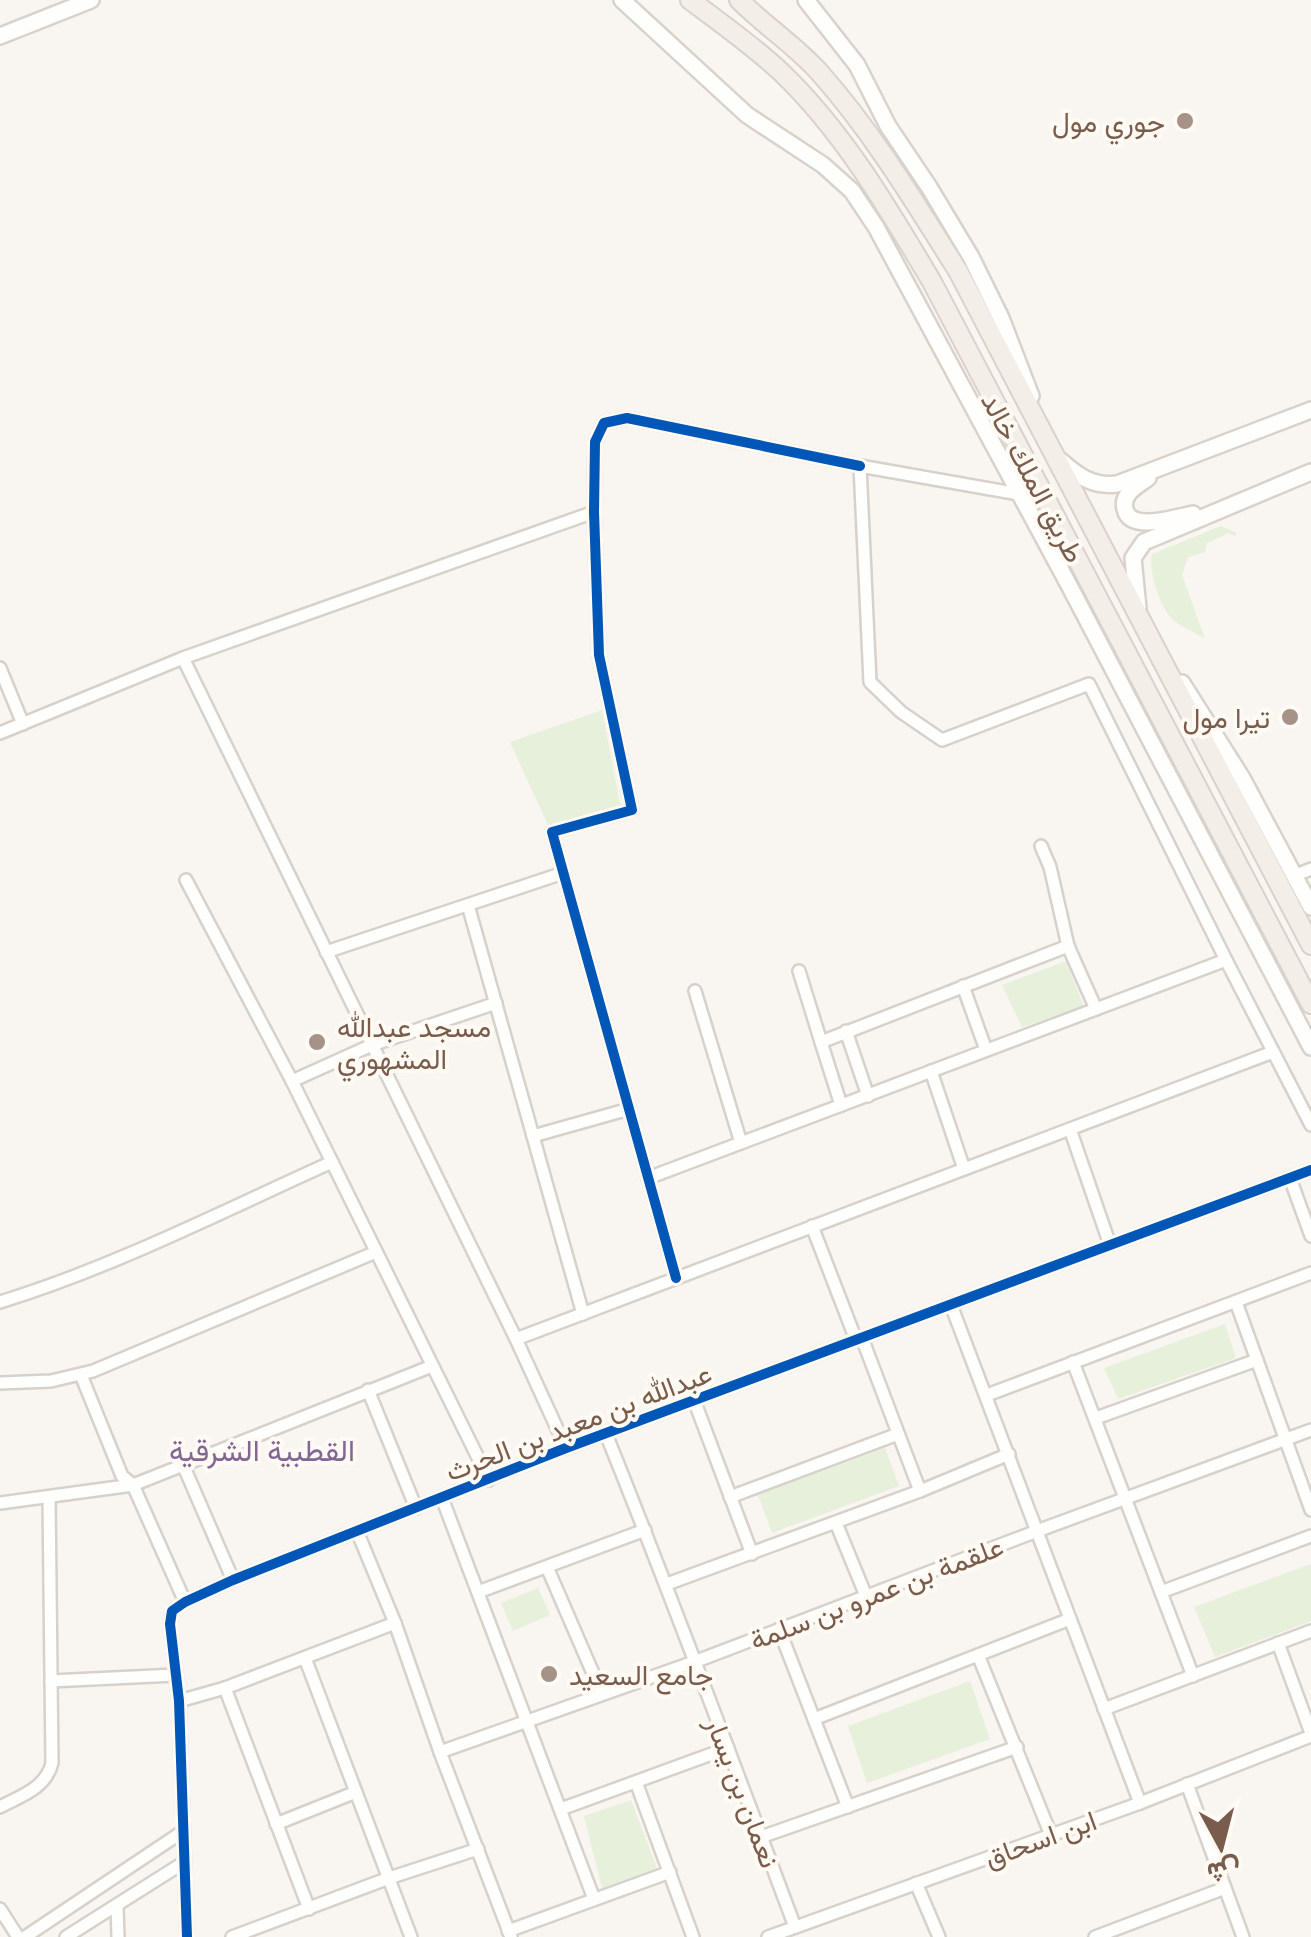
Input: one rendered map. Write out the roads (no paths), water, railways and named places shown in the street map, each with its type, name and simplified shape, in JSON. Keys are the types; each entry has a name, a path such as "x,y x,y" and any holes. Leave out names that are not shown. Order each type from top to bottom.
{"main road":[{"path":"0,36 90,0"},
{"path":"622,0 747,115 823,165 852,191 876,227 1311,1047"},
{"name":"طريق الملك خالد","path":"690,0 782,73 846,148 896,222 932,282 1311,1004"},
{"name":"طريق الملك خالد","path":"739,0 819,72 862,125 897,172 958,272 1311,945"},
{"path":"806,0 857,65 888,126 930,187 971,258 1002,318 1053,454 1075,474 1096,484 1117,484 1311,410"},
{"path":"1163,467 1127,494 1125,512 1130,519 1155,522 1225,507"},
{"path":"1309,895 1303,872 1280,852 1242,778 1138,615 1133,558 1144,542 1311,472"}],"street":[{"path":"676,1278 552,832 632,810 599,655 595,442 604,423 626,418 1019,494"},
{"path":"860,466 870,682 900,712 942,740 1088,684 1311,1125"},
{"path":"0,733 183,658 594,512"},
{"path":"183,658 566,1448"},
{"path":"0,668 24,724"},
{"path":"1042,846 1068,946 1096,1009"},
{"path":"326,952 563,873"},
{"path":"186,880 292,1081 489,1480"},
{"path":"468,904 583,1314"},
{"path":"821,1042 1068,946"},
{"path":"648,1178 1226,960"},
{"path":"799,971 841,1105"},
{"path":"962,986 986,1050"},
{"path":"695,991 741,1142"},
{"path":"292,1081 372,1045 496,1003"},
{"path":"846,1031 868,1096"},
{"path":"516,1339 1273,1052"},
{"path":"931,1071 964,1169"},
{"path":"533,1136 629,1109"},
{"path":"1070,1129 1110,1245"},
{"path":"0,1302 126,1254 332,1162"},
{"name":"عبدالله بن معبد بن الحرث","path":"185,1602 566,1448 1311,1170"},
{"path":"1290,1178 1311,1236"},
{"path":"812,1226 920,1492"},
{"path":"0,1383 51,1381 81,1375 376,1252"},
{"path":"987,1395 1311,1273"},
{"path":"1236,1302 1311,1510"},
{"path":"951,1304 1140,1803"},
{"path":"1096,1418 1258,1360"},
{"path":"1073,1362 1193,1676"},
{"path":"0,1503 133,1486 432,1366"},
{"path":"81,1375 122,1476 133,1486 185,1602 172,1611 170,1624 179,1700 187,1937"},
{"path":"368,1390 416,1508"},
{"path":"694,1400 752,1554"},
{"name":"علقمة بن عمرو بن سلمة","path":"440,1752 694,1662 1311,1430"},
{"name":"نعمان بن يسار","path":"606,1434 796,1927"},
{"path":"730,1496 898,1434"},
{"path":"667,1584 920,1492 1009,1454"},
{"path":"184,1466 233,1580"},
{"path":"0,1807 38,1787 49,1775 52,1763 49,1497"},
{"path":"442,1498 594,1899"},
{"path":"836,1523 866,1596"},
{"path":"478,1592 645,1530"},
{"path":"357,1532 395,1624 509,1934 670,1872"},
{"path":"1162,1592 1311,1536"},
{"path":"547,1566 602,1694"},
{"path":"814,1719 1070,1619"},
{"path":"179,1700 225,1688 395,1624"},
{"path":"780,1629 848,1807"},
{"path":"1104,1709 1311,1631"},
{"path":"1278,1644 1311,1734"},
{"path":"978,1655 1051,1835"},
{"path":"305,1658 411,1937"},
{"path":"50,1682 174,1675"},
{"path":"225,1688 310,1909"},
{"name":"ابن اسحاق","path":"768,1937 1140,1803 1311,1734"},
{"path":"761,1836 1017,1747"},
{"path":"561,1810 728,1748"},
{"path":"636,1782 693,1937"},
{"path":"1187,1784 1243,1937"},
{"path":"276,1824 356,1792"},
{"path":"0,1909 22,1937 182,1832"},
{"path":"232,1937 478,1848"},
{"path":"66,1937 183,1863"},
{"path":"916,1883 940,1937"},
{"path":"1094,1937 1225,1888"},
{"path":"117,1906 118,1937"}],"place":[{"name":"جوري مول","path":"1185,121"},
{"name":"تيرا مول","path":"1290,717"},
{"name":"مسجد عبدالله المشهوري","path":"317,1042"},
{"name":"جامع السعيد","path":"549,1674"}],"district":[{"name":"القطبية الشرقية","path":"262,1449"}]}
